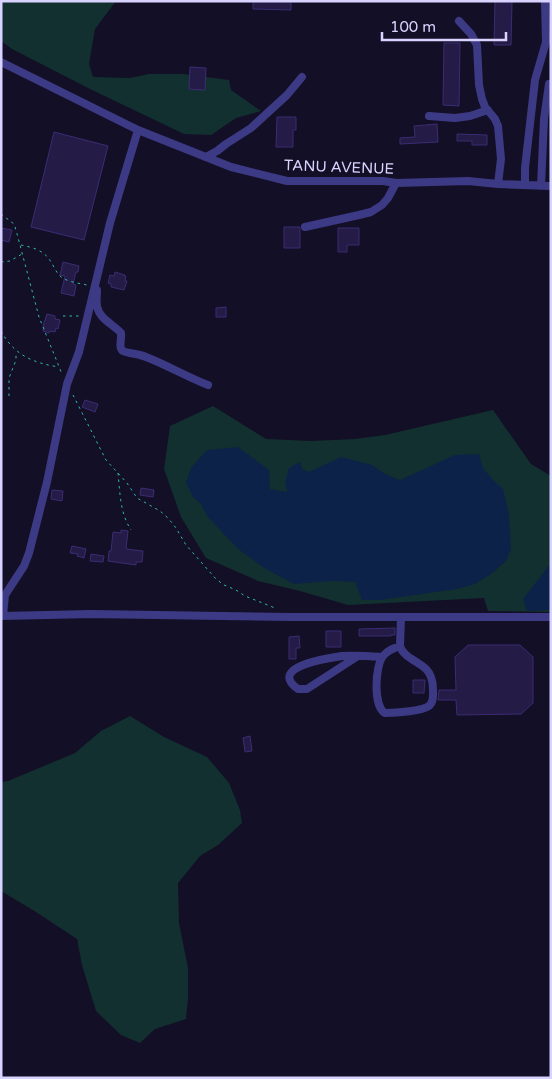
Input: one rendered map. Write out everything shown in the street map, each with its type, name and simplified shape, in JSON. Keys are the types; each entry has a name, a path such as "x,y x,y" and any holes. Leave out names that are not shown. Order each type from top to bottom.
{"street":[{"path":"525,185 525,168 535,80 546,42 545,1"},
{"path":"459,21 477,46 479,86 483,104 495,118 499,129 501,159 498,184"},
{"name":"TANU AVENUE","path":"1,62 138,130 231,168 287,182 347,180 396,183 468,181 551,186"},
{"path":"206,157 251,128 287,95 302,77"},
{"path":"541,186 544,119 549,84"},
{"path":"429,116 456,118 488,110"},
{"path":"138,130 112,215 79,352 67,384 47,482 29,553 24,566 5,596 2,616 91,614 291,617 551,617"},
{"path":"305,227 371,212 388,198 396,183"},
{"path":"95,284 98,292 98,310 102,316 121,332 120,346 122,350 145,356 208,385"},
{"path":"400,646 388,651 382,657 378,666 378,703 382,711 390,713 423,709 432,702 433,689 430,675 420,664 404,653 400,646 401,617"},
{"path":"358,656 307,689 298,689 290,682 288,677 290,672 317,660 343,656 358,656 382,657"}],"path":[{"path":"1,214 14,224 39,317 67,384 108,463 127,483 137,498 160,511 173,523 186,545 216,579 245,596 282,611 291,617"},
{"path":"21,245 44,254 59,275 64,278 95,284"},
{"path":"1,262 10,261 23,254"},
{"path":"63,316 88,317"},
{"path":"1,331 16,351 38,362 59,367"},
{"path":"8,396 9,378 16,360 16,351"},
{"path":"118,473 124,519 131,530"}],"green space":[{"path":"1,1 116,1 95,29 89,64 93,77 130,78 149,74 183,74 229,80 231,90 261,111 236,118 211,135 184,134 12,49 1,41"},
{"path":"213,406 266,439 311,441 355,439 385,435 493,410 531,464 551,476 551,612 488,611 484,598 348,605 258,581 206,558 181,517 164,469 170,426"},
{"path":"130,716 164,737 207,757 229,783 240,810 242,823 218,845 200,856 178,883 179,923 188,968 186,1019 155,1029 140,1043 121,1035 96,1011 82,965 77,939 1,891 1,782 8,781 75,753 101,731"}],"water":[{"path":"238,447 269,470 270,489 287,492 285,482 289,468 300,462 302,469 309,472 341,457 372,465 385,474 400,480 455,455 479,454 483,468 503,489 509,515 511,549 506,561 491,574 475,584 457,589 380,600 362,600 355,582 332,581 294,584 266,569 238,549 207,516 201,504 193,497 186,482 191,468 207,450"},
{"path":"551,563 551,610 527,611 523,599"}],"building":[{"path":"253,1 291,1 291,10 253,9"},
{"path":"495,1 512,1 511,45 494,45"},
{"path":"444,43 460,43 459,106 443,105"},
{"path":"190,67 206,68 205,90 189,89"},
{"path":"277,117 296,117 296,130 293,130 293,147 276,147"},
{"path":"437,124 438,142 400,144 400,138 415,137 414,126"},
{"path":"54,132 108,146 84,240 31,227"},
{"path":"457,134 487,135 487,145 472,145 472,141 457,141"},
{"path":"284,227 300,227 300,248 284,248"},
{"path":"1,228 12,230 9,242 1,240"},
{"path":"338,228 359,228 359,245 347,245 347,252 338,252"},
{"path":"63,262 79,266 73,284 76,285 74,296 61,293 65,276 60,275"},
{"path":"115,272 126,276 125,281 127,281 124,290 111,287 111,284 108,283 110,275 114,276"},
{"path":"226,307 226,317 216,317 216,308"},
{"path":"47,314 55,316 55,319 60,320 58,329 56,328 55,332 43,331"},
{"path":"85,400 98,404 95,412 82,407"},
{"path":"141,488 154,490 153,497 140,495"},
{"path":"52,490 63,491 62,501 51,499"},
{"path":"121,530 128,531 126,549 143,551 142,562 136,562 136,565 108,561 113,532 121,533"},
{"path":"72,546 86,549 84,558 77,556 78,554 70,553"},
{"path":"91,554 104,556 103,562 90,561"},
{"path":"395,628 395,635 391,636 359,636 359,629"},
{"path":"326,631 341,631 341,647 326,647"},
{"path":"299,636 300,648 296,648 296,659 289,659 289,637"},
{"path":"468,645 520,645 533,657 533,703 521,714 457,715 456,700 438,700 439,690 456,690 455,657"},
{"path":"413,680 425,680 424,693 413,693"},
{"path":"250,736 252,751 245,752 243,738"}]}
